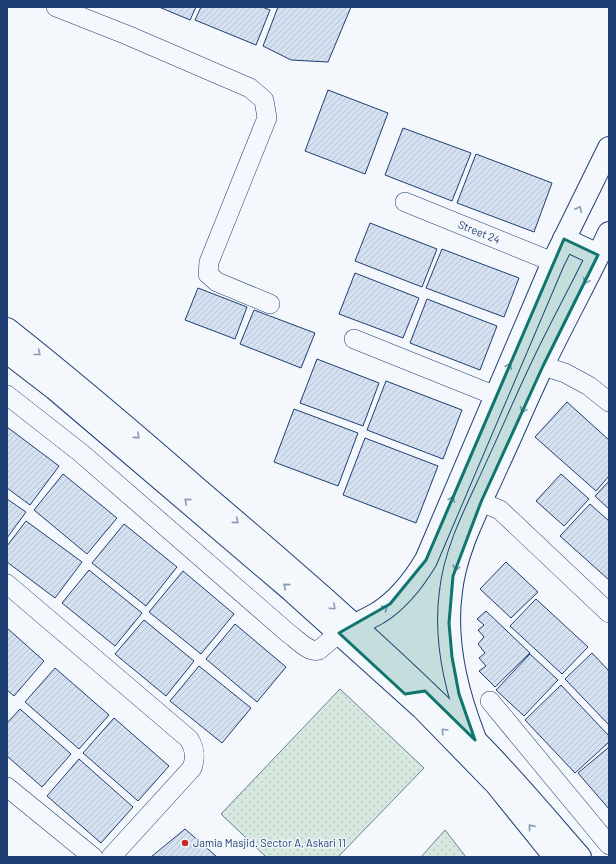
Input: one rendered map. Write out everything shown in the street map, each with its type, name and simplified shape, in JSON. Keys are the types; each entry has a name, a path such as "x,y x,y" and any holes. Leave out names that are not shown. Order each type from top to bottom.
{"street":[{"path":"56,7 127,35 250,88 264,100 266,118 209,262 208,274 217,282 270,304"},
{"path":"7,395 81,453 288,633 308,648 319,650 346,629 380,612 403,592 414,579 426,560 553,262 609,148"},
{"name":"Street 24","path":"405,202 553,262"},
{"path":"475,740 456,679 450,643 449,608 453,576 466,535 481,502 543,366 609,233"},
{"path":"564,239 598,255"},
{"path":"7,329 73,382 303,578 346,629"},
{"path":"354,340 496,396"},
{"path":"7,352 61,394 291,590 346,629 415,692 475,740 507,773 580,857"},
{"path":"543,366 565,373 589,386 609,402"},
{"path":"481,502 500,510 609,613"},
{"path":"441,525 466,535"},
{"path":"7,584 189,739 193,745 195,761 192,768 111,857"},
{"path":"415,692 441,686 456,679"},
{"path":"415,692 422,708 496,784 555,857"},
{"path":"490,701 609,845"},
{"path":"7,788 93,857"}],"highlighted area":[{"path":"564,239 598,255 543,366 481,502 453,576 449,623 452,657 459,694 475,740 425,691 405,694 339,633 390,604 426,560"}],"shaded area":[{"path":"340,689 424,768 338,857 266,857 221,814"},
{"path":"445,830 466,857 421,857"}],"building":[{"path":"159,7 196,7 190,20"},
{"path":"201,7 262,7 270,10 256,45 195,20"},
{"path":"278,7 351,7 328,62 291,60 263,46"},
{"path":"328,90 388,113 365,174 305,151"},
{"path":"403,128 471,153 452,201 385,175"},
{"path":"476,154 552,183 534,232 457,203"},
{"path":"370,223 437,249 422,287 355,261"},
{"path":"442,249 519,278 504,317 426,288"},
{"path":"355,273 419,298 403,338 339,314"},
{"path":"198,288 247,307 235,339 185,320"},
{"path":"427,299 497,326 480,370 410,343"},
{"path":"254,310 315,333 301,368 240,344"},
{"path":"317,359 379,383 363,426 300,403"},
{"path":"386,381 462,410 443,459 367,430"},
{"path":"567,402 609,440 609,476 596,491 535,437"},
{"path":"294,409 358,433 338,486 274,462"},
{"path":"7,427 59,466 30,505 7,488"},
{"path":"365,438 438,466 416,523 343,495"},
{"path":"63,474 117,518 87,554 34,510"},
{"path":"561,474 589,499 564,526 536,501"},
{"path":"609,481 609,509 595,496"},
{"path":"7,499 26,512 7,538"},
{"path":"590,504 609,521 609,580 560,536"},
{"path":"26,521 82,562 55,598 7,562 7,546"},
{"path":"124,524 177,567 146,606 92,563"},
{"path":"506,562 538,592 511,618 480,589"},
{"path":"89,570 142,613 115,646 62,603"},
{"path":"183,571 234,614 201,654 149,612"},
{"path":"536,599 588,647 562,674 510,626"},
{"path":"486,611 530,653 495,687 479,671 486,666 479,658 485,653 478,644 484,637 478,630 484,625 477,619"},
{"path":"144,620 194,661 166,696 115,654"},
{"path":"235,624 286,667 257,702 206,659"},
{"path":"7,628 44,661 14,696 7,690"},
{"path":"592,653 609,671 609,725 565,679"},
{"path":"530,654 558,680 524,716 496,690"},
{"path":"199,666 251,708 222,743 170,701"},
{"path":"55,668 109,715 79,749 25,702"},
{"path":"561,685 609,736 609,742 575,773 525,720"},
{"path":"20,709 71,754 42,787 7,756 7,723"},
{"path":"114,718 169,766 138,801 83,753"},
{"path":"609,747 609,809 578,773"},
{"path":"79,759 133,807 101,843 47,796"},
{"name":"Jamia Masjid. Sector A, Askari 11","path":"185,829 217,857 151,857"}],"place":[{"name":"Jamia Masjid. Sector A, Askari 11","path":"185,843"}]}
